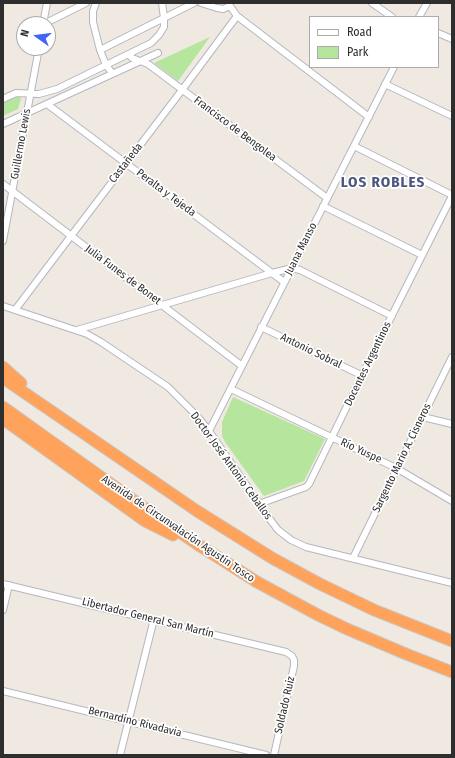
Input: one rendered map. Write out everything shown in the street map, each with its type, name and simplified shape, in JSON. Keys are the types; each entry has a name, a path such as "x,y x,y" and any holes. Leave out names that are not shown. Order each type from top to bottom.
{"highway":[{"path":"3,367 51,410"},
{"path":"3,378 181,501 272,558 320,584 374,610 452,641"},
{"name":"Avenida de Circunvalación Agustín Tosco","path":"3,407 150,512 216,557 257,582 318,615 386,646 452,672"},
{"path":"3,419 144,521 216,557"}],"street":[{"path":"45,16 47,3"},
{"path":"56,18 86,3"},
{"path":"96,3 93,11 93,22 100,50 106,65 112,73"},
{"path":"3,99 16,93 39,94 57,89 151,43 164,27 162,3"},
{"path":"100,50 194,3"},
{"path":"200,3 217,8 232,5 237,16 369,117"},
{"path":"372,3 391,16"},
{"path":"420,16 426,3"},
{"name":"Castañeda","path":"15,310 237,16"},
{"path":"439,33 452,39"},
{"path":"3,124 158,53"},
{"name":"Francisco de Bengolea","path":"129,55 132,58 148,64 327,198"},
{"name":"Guillermo Lewis","path":"3,241 37,56"},
{"name":"Juana Manso","path":"209,431 393,68"},
{"path":"385,84 452,116"},
{"name":"Peralta y Tejeda","path":"47,104 284,282"},
{"path":"354,146 452,196"},
{"name":"Julia Funes de Bonet","path":"3,184 242,366"},
{"name":"Docentes Argentinos","path":"259,504 306,487 309,484 452,196"},
{"path":"323,206 422,255"},
{"path":"77,330 292,268 300,270 392,316"},
{"name":"Doctor José Antonio Ceballos","path":"3,306 77,330 101,342 164,384 190,408 209,431 275,526 291,540 306,547 452,583"},
{"name":"Antonio Sobral","path":"262,328 362,375"},
{"name":"Sargento Mario A. Cisneros","path":"352,558 452,358"},
{"path":"231,388 332,437"},
{"path":"423,417 452,424"},
{"name":"Río Yuspe","path":"332,437 396,468 452,501"},
{"path":"3,610 6,584"},
{"name":"Libertador General San Martín","path":"6,584 286,652 292,656"},
{"path":"120,755 154,619"},
{"name":"Soldado Ruiz","path":"274,755 294,666 292,656"},
{"name":"Bernardino Rivadavia","path":"3,691 128,720 266,755"}],"green space":[{"path":"210,37 178,81 154,63"},
{"path":"19,96 21,99 18,109 3,116 3,103"},
{"path":"233,397 325,439 304,481 264,496 222,436 222,422"}],"district":[{"name":"LOS ROBLES","path":"383,183"}]}
